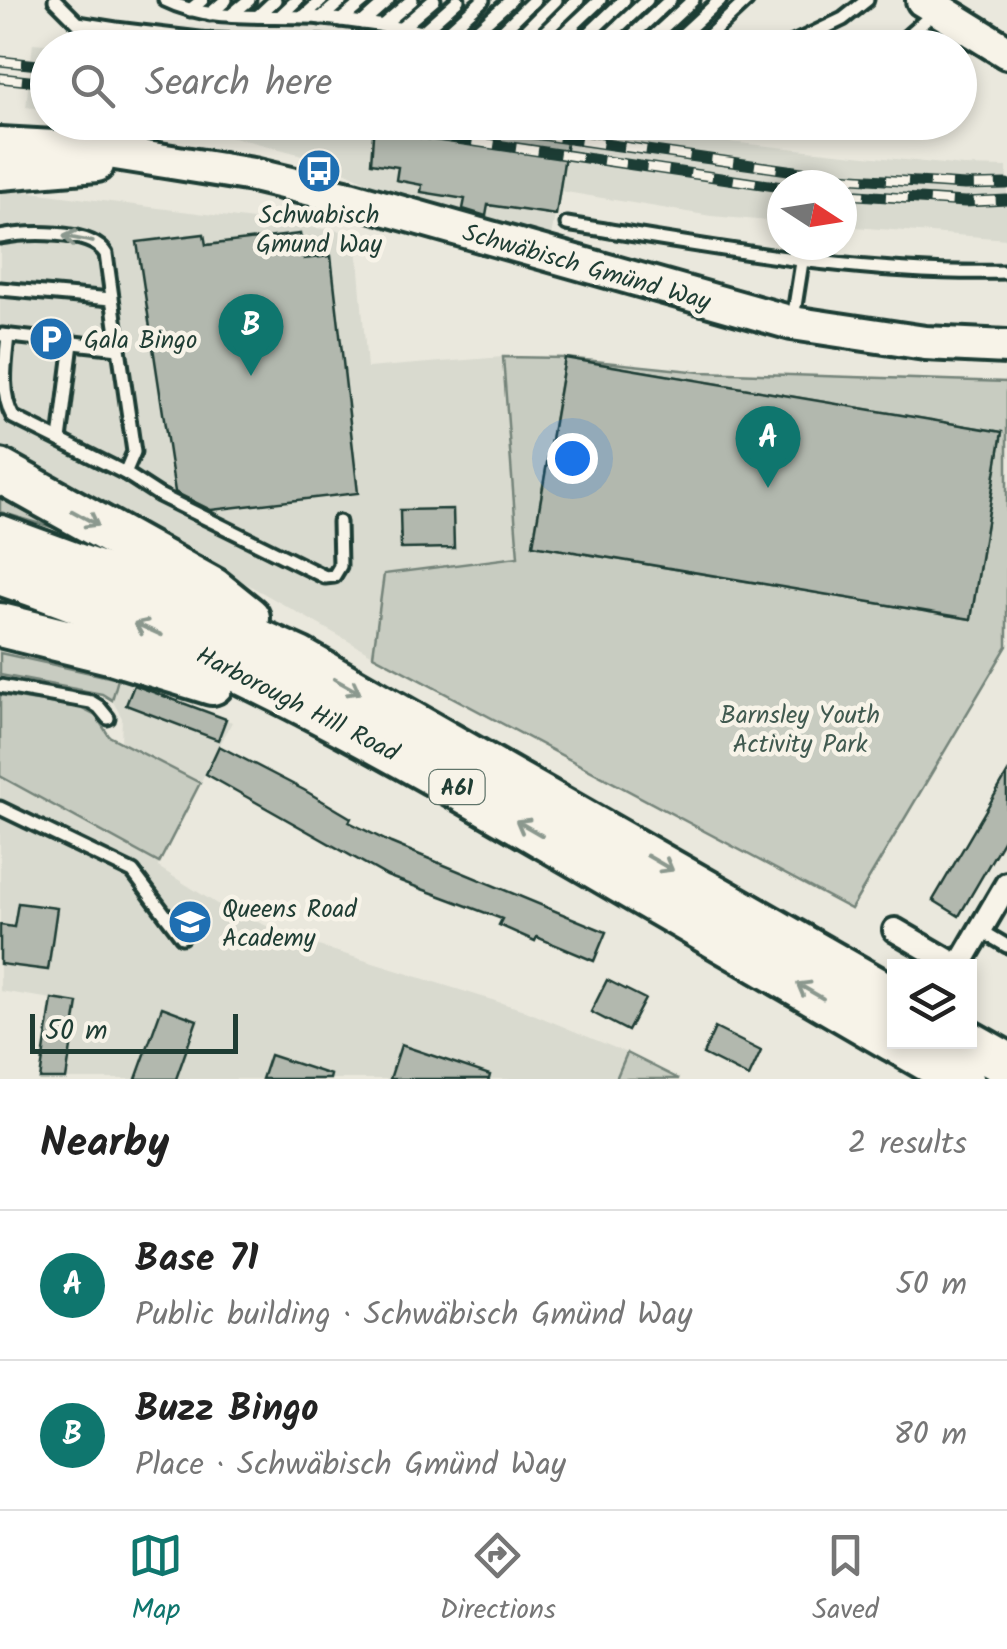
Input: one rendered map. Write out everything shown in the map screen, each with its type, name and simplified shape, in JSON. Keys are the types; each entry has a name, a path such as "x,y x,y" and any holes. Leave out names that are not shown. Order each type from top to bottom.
{"highway":[{"name":"A61","path":"0,471 212,589 299,659"},
{"name":"Harborough Hill Road","path":"0,537 144,590 299,659 887,995"},
{"name":"Harborough Hill Road","path":"0,573 92,605 154,632 342,723 887,1036"},
{"name":"A61","path":"0,626 114,653 342,723"},
{"path":"977,1047 1007,1064"},
{"name":"Harborough Hill Road","path":"910,1049 962,1079"}],"street":[{"path":"931,5 971,30"},
{"path":"977,33 1007,52"},
{"name":"Schwäbisch Gmünd Way","path":"0,144 90,149 171,160 320,190 792,323 925,343 1007,347"},
{"name":"Schwäbisch Gmünd Way","path":"0,174 171,160"},
{"path":"962,959 1007,884"},
{"path":"895,930 946,959"}],"lane":[{"path":"55,0 78,23 116,30"},
{"path":"164,0 210,14 304,16 407,30"},
{"path":"190,10 202,0"},
{"path":"210,14 226,0"},
{"path":"232,15 249,0"},
{"path":"258,16 275,0"},
{"path":"280,16 297,0"},
{"path":"304,16 322,0"},
{"path":"322,18 342,0"},
{"path":"341,20 364,0"},
{"path":"362,23 388,0"},
{"path":"382,26 412,0"},
{"path":"400,29 434,0"},
{"path":"424,30 458,0"},
{"path":"450,30 483,0"},
{"path":"478,30 511,0"},
{"path":"503,30 534,0"},
{"path":"533,30 556,0"},
{"path":"541,30 578,0"},
{"path":"568,30 600,0"},
{"path":"593,30 624,0"},
{"path":"615,30 646,0"},
{"path":"638,30 670,0"},
{"path":"660,30 693,0"},
{"path":"688,30 720,0"},
{"path":"716,30 748,0"},
{"path":"820,30 867,0"},
{"path":"909,30 931,5"},
{"path":"567,224 802,262 960,274 1007,272"},
{"path":"0,237 28,232 88,239 101,245 106,254 134,452 125,472"},
{"path":"792,323 802,262"},
{"path":"0,288 111,298"},
{"path":"119,348 4,335 5,405 13,416 125,472 159,495 325,577 334,576 340,566 340,522"},
{"path":"60,440 72,343"},
{"path":"0,686 91,702 108,718"},
{"path":"0,808 133,872 182,937"},
{"path":"980,930 1007,946"}],"shaded area":[{"path":"30,70 30,108 26,107"},
{"path":"245,140 711,140 1007,167 1007,239 857,227 857,170 767,170 767,221 711,216 560,191 551,236 475,223 412,204 322,160"},
{"path":"0,188 356,233 367,368 503,357 518,557 384,574 373,655 0,445"},
{"path":"118,679 232,722 200,783 121,742 122,718 112,700"},
{"name":"Queens Road Academy","path":"0,776 159,863 158,867 217,904 299,940 521,1009 627,1053 616,1079 40,1079 52,999 0,991"}],"green space":[{"name":"Barnsley Youth Activity Park","path":"503,357 565,358 701,372 1007,382 1007,646 851,909 373,655 384,574 518,557","holes":["565,358 1002,432 971,619 533,545"]},
{"path":"0,496 72,533 0,512"},
{"path":"0,653 118,679 112,700 102,694 0,675"},
{"path":"0,695 80,708 96,716 109,736 200,783 159,863 0,776"},
{"path":"627,1053 679,1079 616,1079"}],"building":[{"path":"373,140 567,140 556,215 488,205 486,216 463,209 465,199 421,192 422,185 396,180 398,167 371,163"},
{"path":"204,234 206,245 300,234 304,259 331,256 358,493 211,510 175,492 137,242"},
{"path":"565,358 1002,432 971,619 533,545"},
{"path":"453,509 454,548 401,549 400,510"},
{"path":"134,685 226,719 218,740 126,705"},
{"path":"219,746 304,790 351,818 349,822 391,843 606,932 594,961 537,937 535,941 499,925 502,919 387,876 206,774"},
{"path":"1007,774 1007,834 959,916 933,900"},
{"path":"18,903 57,908 48,970 0,964 0,925 14,927"},
{"path":"607,980 645,999 628,1031 591,1012"},
{"path":"52,999 78,1003 66,1079 40,1079"},
{"path":"162,1007 197,1020 176,1079 136,1079"},
{"path":"715,1028 761,1051 749,1077 703,1054"},
{"path":"401,1045 490,1075 489,1079 390,1079"},
{"path":"270,1055 331,1075 330,1079 262,1079"}],"railway":[{"path":"0,61 30,64"},
{"path":"0,78 30,81"},
{"path":"464,140 767,185"},
{"path":"577,140 837,177 1007,184"},
{"path":"857,195 965,202 1007,200"}],"place":[{"name":"Schwabisch Gmund Way","path":"319,171"},
{"name":"Gala Bingo","path":"51,339"},
{"name":"Buzz Bingo","path":"251,376"},
{"name":"Base 71","path":"768,488"},
{"name":"Queens Road Academy","path":"190,922"}]}
